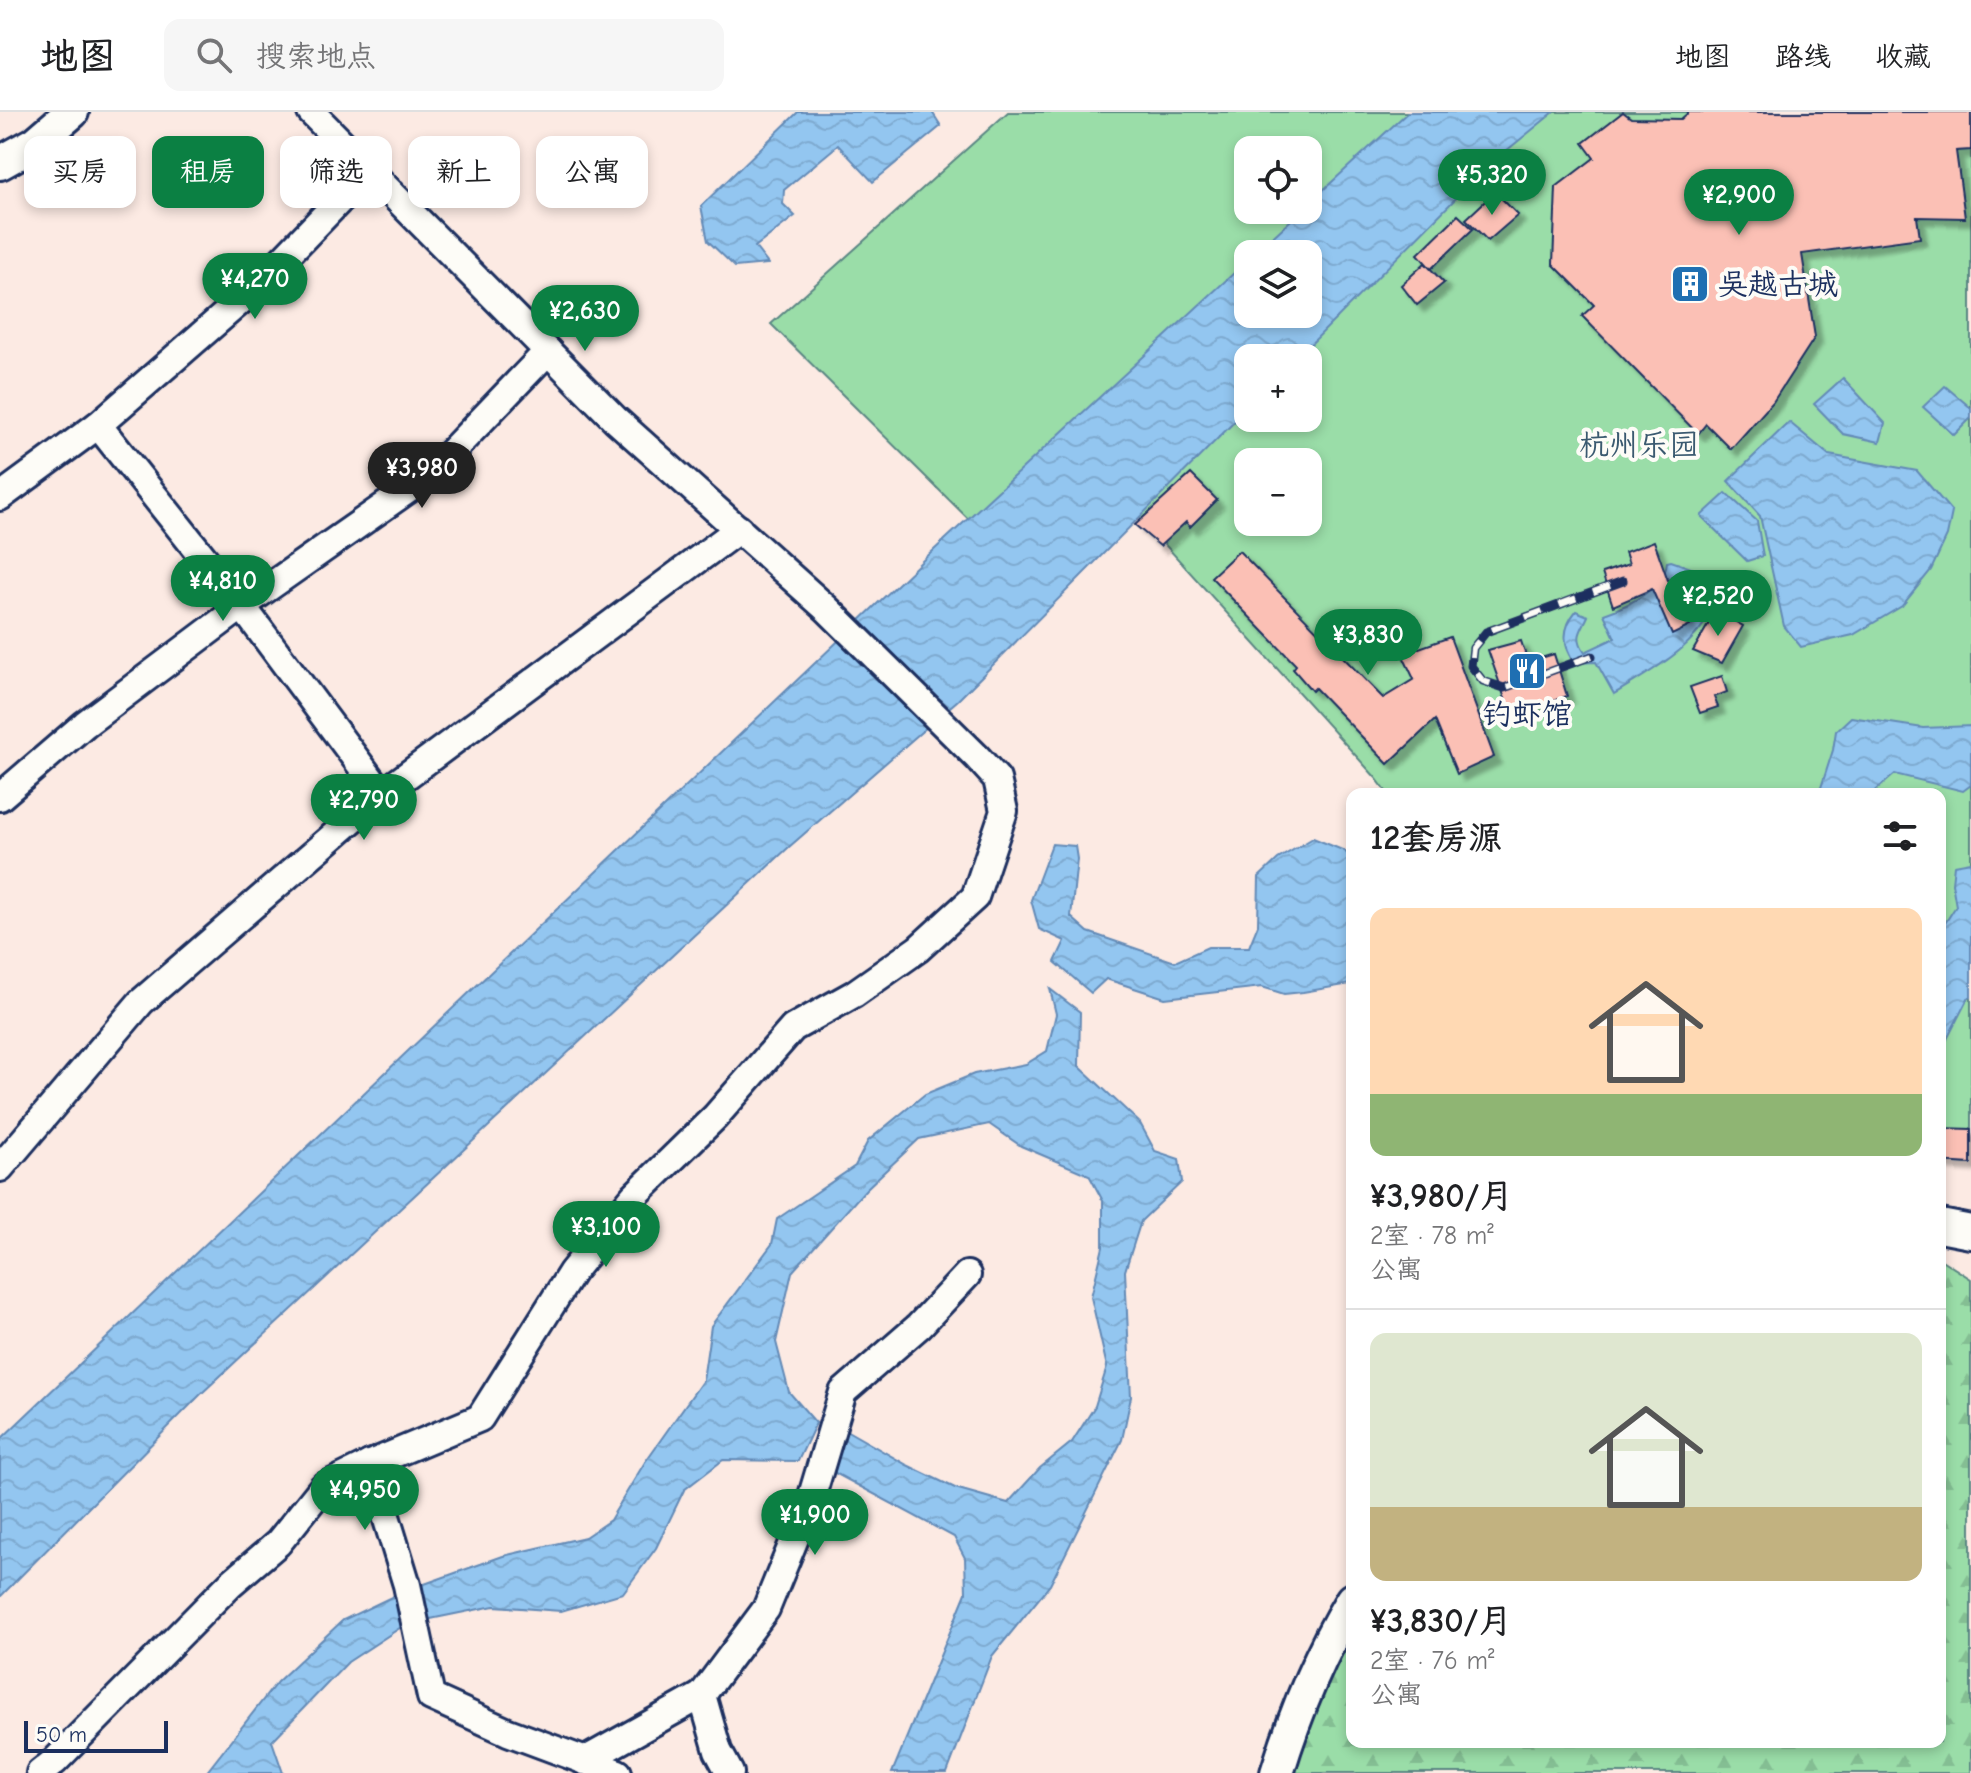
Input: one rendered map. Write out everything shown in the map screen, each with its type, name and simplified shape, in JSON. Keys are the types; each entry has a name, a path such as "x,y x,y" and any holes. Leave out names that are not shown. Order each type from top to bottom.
{"main road":[{"path":"0,163 36,143 72,112"},
{"path":"1946,1227 1971,1232"},
{"path":"1277,1773 1301,1707 1346,1610"}],"street":[{"path":"311,112 335,136"},
{"path":"40,1773 230,1584 278,1543 323,1487 480,1418 581,1261 634,1196 715,1117 793,1028 854,994 918,949 975,897 1004,811 997,779 937,718 836,617 615,419 392,193"},
{"path":"0,497 98,425 253,290 332,208"},
{"path":"0,797 85,724 242,606 429,475 548,351"},
{"path":"98,425 242,606 382,794"},
{"path":"0,1168 141,1002 382,794 739,529"},
{"path":"584,1761 702,1695 766,1609 811,1499 843,1392 919,1326 967,1275"},
{"path":"370,1464 407,1585 431,1697 508,1732 618,1773"},
{"path":"702,1695 718,1751 730,1773"}],"green space":[{"name":"杭州乐园","path":"1008,112 1971,112 1971,1164 1946,1162 1946,788 1384,788 1102,475 1010,560 771,324"},
{"path":"1946,1263 1971,1279 1971,1773 1294,1773 1318,1697 1346,1636 1346,1748 1946,1748"}],"water":[{"path":"798,112 932,112 941,126 873,182 838,145 784,190 783,204 795,216 755,247 768,264 735,267 708,241 701,206"},
{"path":"1408,112 1554,112 1490,164 1311,344 1234,344 1234,422 958,700 789,847 201,1394 0,1597 0,1440 921,562 1234,273 1234,328 1322,328 1322,240 1269,240 1287,224 1322,224 1322,191"},
{"path":"1843,378 1885,423 1880,442 1843,434 1814,404"},
{"path":"1945,386 1971,408 1971,418 1954,435 1923,407"},
{"path":"1789,422 1829,455 1917,471 1952,512 1947,536 1931,570 1902,606 1853,635 1801,647 1784,626 1760,516 1728,481"},
{"path":"1726,493 1757,521 1763,556 1747,561 1701,516"},
{"path":"1667,562 1694,569 1717,594 1711,611 1702,626 1676,653 1614,694 1596,662 1575,663 1566,643 1568,624 1576,611 1588,616 1579,638 1585,652 1615,638 1604,614 1652,588"},
{"path":"1851,717 1923,728 1971,726 1971,785 1963,791 1895,774 1879,788 1821,788 1836,731"},
{"path":"1313,838 1346,852 1346,985 1284,994 1262,987 1165,998 1106,979 1091,993 1055,962 1065,941 1039,929 1031,900 1052,844 1075,846 1077,859 1071,917 1088,932 1175,962 1208,947 1249,947 1258,925 1259,877 1278,859"},
{"path":"1971,862 1971,997 1946,1041 1946,922 1956,906 1952,883 1954,865"},
{"path":"1050,989 1080,1012 1079,1066 1140,1123 1155,1151 1179,1159 1182,1182 1141,1221 1125,1271 1131,1397 1122,1440 1050,1585 992,1656 947,1773 892,1773 966,1593 965,1558 954,1537 822,1466 844,1429 955,1488 1008,1503 1040,1468 1072,1442 1095,1406 1107,1367 1091,1297 1103,1247 1103,1201 1089,1175 1021,1146 989,1124 919,1139 866,1189 792,1272 776,1342 789,1392 816,1423 798,1461 723,1460 684,1490 656,1548 623,1593 561,1611 494,1606 406,1624 348,1662 272,1741 283,1773 206,1773 277,1682 343,1620 402,1592 503,1556 585,1537 610,1520 645,1462 703,1380 711,1326 772,1244 777,1219 855,1166 868,1141 925,1094 974,1074 1026,1064 1047,1051 1056,1014"}],"building":[{"name":"吴越古城","path":"1623,112 1631,118 1681,119 1689,112 1971,112 1971,150 1956,151 1965,218 1917,217 1920,238 1802,254 1815,337 1773,402 1731,449 1706,424 1698,434 1582,316 1594,305 1553,264 1556,187 1594,158 1583,143"},
{"path":"1495,192 1518,215 1488,241 1466,219"},
{"path":"1458,215 1473,229 1431,269 1418,254"},
{"path":"1425,263 1444,283 1417,305 1401,285"},
{"path":"1191,474 1217,500 1190,527 1186,522 1160,546 1135,525"},
{"path":"1654,541 1676,603 1681,601 1690,626 1672,635 1652,589 1613,606 1602,573 1629,564 1625,552"},
{"path":"1239,551 1383,698 1414,679 1402,654 1450,637 1494,757 1457,774 1435,720 1388,764 1315,688 1312,691 1293,669 1296,665 1211,577"},
{"path":"1716,611 1743,626 1722,663 1693,651"},
{"name":"钓虾馆","path":"1521,641 1528,662 1554,654 1567,696 1511,716 1488,650"},
{"path":"1722,676 1727,692 1714,697 1718,707 1700,713 1690,687"},
{"path":"1946,1128 1971,1129 1971,1164 1946,1162"}],"railway":[{"path":"1592,656 1504,688 1483,681 1471,666 1473,648 1486,632 1623,581"}],"place":[{"name":"吴越古城","path":"1690,284"},
{"name":"钓虾馆","path":"1527,671"}]}
